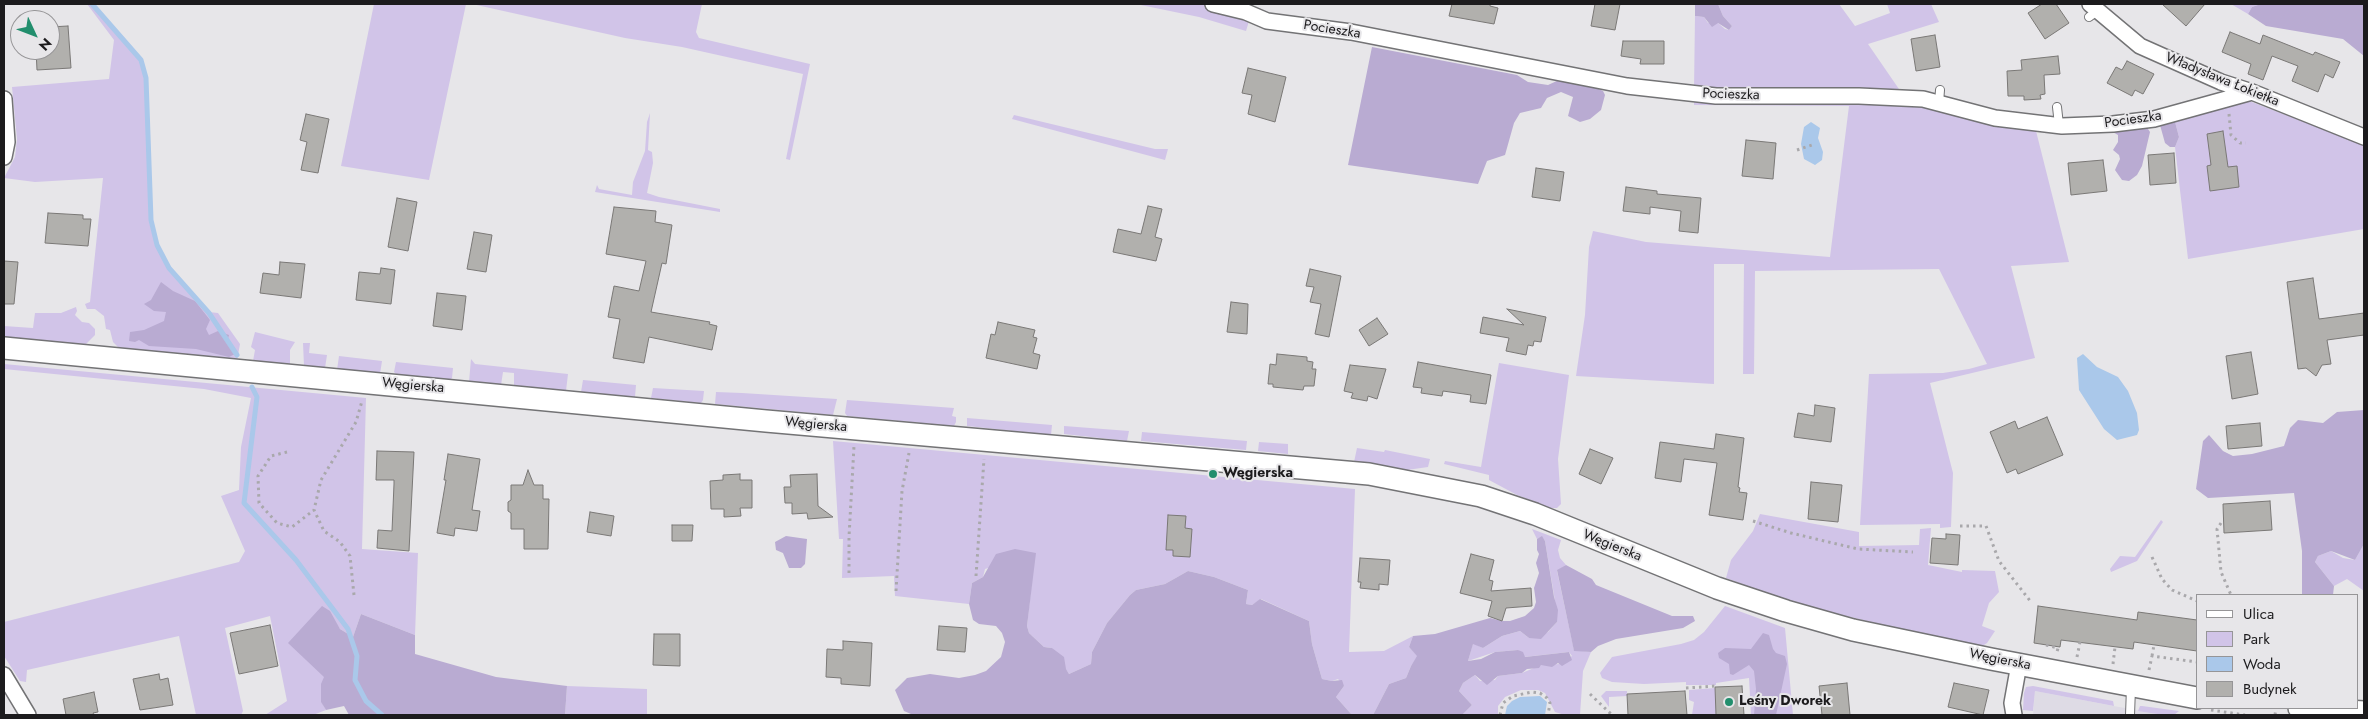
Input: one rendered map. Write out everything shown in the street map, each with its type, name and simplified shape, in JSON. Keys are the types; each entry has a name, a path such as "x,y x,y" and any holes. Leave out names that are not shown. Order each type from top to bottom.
{"main road":[{"name":"Węgierska","path":"4,348 766,421 1368,474 1481,496 1535,514 1714,587 1786,611 1853,630 2196,698"},
{"path":"2315,709 2364,712"}],"street":[{"name":"Pocieszka","path":"1212,4 1246,12 1267,21 1398,38 1646,88 1716,96 1858,96 1923,99 1939,96 1995,118 2059,125 2114,124 2154,119 2252,92"},
{"name":"Władysława Łokietka","path":"2092,11 2140,46 2221,82 2252,92 2364,137"},
{"path":"4,99 7,142 4,157"},
{"path":"2014,715 2012,703 2019,664"},
{"path":"4,675 28,715"}],"lane":[{"path":"2057,107 2059,125"},
{"path":"2130,715 2132,686"}],"path":[{"path":"2229,112 2231,135 2240,143 2246,143"},
{"path":"1797,150 1812,145"},
{"path":"354,595 350,556 340,542 324,531 314,510 321,480 356,422 363,397"},
{"path":"850,573 849,537 855,443"},
{"path":"896,591 902,491 910,448"},
{"path":"287,452 271,456 258,476 259,503 277,523 292,527 314,510"},
{"path":"976,576 984,456"},
{"path":"1753,521 1790,533 1858,549 1913,552"},
{"path":"2221,523 2217,529 2221,572 2231,594"},
{"path":"1960,526 1986,526 1999,561 2031,602"},
{"path":"2152,557 2162,579 2172,590 2196,601"},
{"path":"2078,650 2080,642"},
{"path":"2046,645 2058,648"},
{"path":"2149,670 2154,645"},
{"path":"2113,664 2116,647"},
{"path":"2152,656 2196,662"},
{"path":"1686,688 1716,686"},
{"path":"1500,715 1503,703 1513,696 1532,692 1540,693 1547,698 1550,703 1550,715"},
{"path":"1590,694 1612,715"}],"shaded area":[{"path":"1695,4 1718,4 1723,16 1732,26 1729,30 1718,23 1712,27 1704,17 1695,16"},
{"path":"2261,4 2364,4 2364,56 2343,39 2266,26 2248,14 2252,7"},
{"path":"1372,47 1517,75 1528,82 1548,85 1559,80 1572,81 1590,85 1603,91 1605,95 1601,110 1590,119 1580,122 1568,116 1573,97 1561,92 1547,98 1541,108 1520,113 1514,123 1505,155 1487,161 1478,184 1348,165"},
{"path":"2174,118 2179,137 2175,147 2170,147 2165,143 2160,125"},
{"path":"2146,126 2150,132 2142,166 2137,175 2129,181 2122,180 2115,170 2120,159 2119,155 2113,150 2118,142 2118,135 2111,131"},
{"path":"161,282 173,291 195,301 210,320 206,329 209,335 218,331 229,335 227,342 235,354 229,357 196,349 149,346 139,340 135,342 129,341 130,332 144,330 164,321 166,312 154,311 144,304 151,300"},
{"path":"2364,410 2364,544 2355,560 2331,551 2318,556 2315,562 2334,586 2333,594 2302,594 2302,551 2294,493 2208,498 2196,489 2203,441 2209,435 2223,451 2233,456 2252,454 2284,446 2290,428 2298,420 2323,423 2337,412"},
{"path":"786,536 807,539 805,564 801,568 789,568 783,553 776,550 775,542"},
{"path":"1542,536 1545,541 1554,597 1558,610 1557,622 1541,639 1529,638 1520,631 1502,636 1483,648 1473,644 1468,661 1481,659 1495,652 1518,650 1523,652 1525,657 1569,652 1572,660 1562,666 1558,663 1552,667 1541,665 1539,668 1527,669 1522,673 1498,676 1487,685 1475,675 1463,683 1459,691 1472,705 1462,715 1373,715 1389,684 1406,678 1417,656 1409,647 1413,636 1435,634 1490,618 1510,621 1525,616 1534,608 1536,602 1534,588 1539,573 1536,563 1539,554 1537,539"},
{"path":"1015,549 1036,553 1027,626 1029,633 1044,647 1052,648 1064,657 1069,674 1091,664 1092,652 1107,623 1130,595 1136,590 1165,584 1188,571 1214,577 1248,590 1246,604 1252,605 1260,599 1309,621 1312,644 1322,679 1342,680 1344,686 1336,697 1352,715 922,715 904,711 895,690 907,678 930,674 959,678 975,675 986,671 1001,657 1005,642 1002,633 996,626 979,624 973,620 969,604 972,583 983,577 996,554"},
{"path":"1566,565 1592,579 1596,585 1672,616 1693,616 1695,621 1683,628 1616,639 1598,646 1591,652 1574,651 1557,570"},
{"path":"322,606 330,611 340,629 353,637 361,614 415,635 415,654 496,677 567,686 565,715 349,715 344,706 326,710 321,702 321,684 324,677 288,643"},
{"path":"1763,633 1769,635 1773,649 1776,653 1785,656 1787,664 1776,715 1754,715 1756,689 1754,671 1749,665 1733,675 1730,674 1729,664 1719,658 1718,653 1725,648 1751,649"},
{"path":"2035,691 2119,707 2168,715 2033,715"}],"green space":[{"path":"87,4 93,4 142,59 147,78 152,220 158,245 170,267 209,312 218,313 240,344 237,361 123,350 118,347 113,342 110,330 106,329 104,316 95,309 87,309 85,304 90,302 103,178 35,182 4,178 15,157 17,139 12,87 109,79 114,40"},
{"path":"374,4 466,4 429,180 341,166"},
{"path":"472,4 702,4 696,32 699,38 810,64 790,160 786,159 803,74 682,47 625,38"},
{"path":"1136,4 1200,4 1244,17 1249,21 1246,31 1199,17"},
{"path":"1718,4 1839,4 1855,26 1890,13 1887,4 1931,4 1939,22 1868,44 1901,92 1694,90 1695,16 1704,17 1708,23 1718,23 1725,29 1729,30 1732,26 1723,16"},
{"path":"2231,4 2261,4 2252,7 2248,14"},
{"path":"2244,99 2364,145 2364,229 2188,259 2175,147 2179,137 2174,118"},
{"path":"1694,101 1908,101 2035,127 2069,262 2011,266 2035,358 1930,383 1953,473 1951,527 1940,528 1940,524 1860,525 1869,374 1943,373 1987,364 1939,269 1755,271 1754,374 1743,374 1744,264 1714,264 1714,384 1576,376 1585,315 1589,247 1593,231 1646,242 1830,257 1849,106 1694,105"},
{"path":"650,113 648,150 652,152 653,163 647,193 720,209 720,212 595,192 597,185 599,189 632,195 633,182 645,151 647,122"},
{"path":"1014,115 1155,149 1168,149 1165,160 1012,119"},
{"path":"76,307 75,315 82,322 89,323 95,329 95,335 86,344 4,339 4,326 33,328 35,313 61,313"},
{"path":"255,332 295,342 290,350 290,365 253,361 255,350 251,347"},
{"path":"303,343 310,343 309,353 327,355 325,368 304,366"},
{"path":"339,356 382,361 380,374 337,370"},
{"path":"471,359 475,364 568,374 566,391 514,386 514,373 503,372 501,385 469,382"},
{"path":"396,362 453,368 452,378 450,380 397,375 394,372"},
{"path":"1499,363 1569,375 1558,459 1561,504 1557,508 1550,508 1517,495 1489,480 1489,475 1444,464 1445,461 1481,467"},
{"path":"4,364 366,398 362,549 418,553 415,635 361,614 353,637 340,629 335,622 321,701 326,710 313,715 265,715 287,701 270,616 225,628 243,711 241,715 196,715 179,636 27,670 26,682 20,681 4,656 4,622 239,562 245,551 221,496 239,490 241,447 251,398 204,389 4,369"},
{"path":"583,380 636,385 635,397 581,392"},
{"path":"653,388 704,391 703,400 701,403 651,398"},
{"path":"716,392 837,399 833,415 715,404"},
{"path":"847,400 954,408 952,416 956,417 956,422 954,426 847,416 845,413"},
{"path":"967,418 1052,425 1051,435 967,426"},
{"path":"1064,426 1129,431 1127,441 1064,434"},
{"path":"1142,432 1247,441 1246,450 1141,441"},
{"path":"833,441 1355,489 1349,652 1384,651 1413,636 1409,647 1418,656 1406,678 1389,684 1373,715 1352,715 1336,697 1344,686 1338,679 1332,681 1322,679 1312,644 1309,621 1261,599 1252,605 1246,604 1248,590 1214,577 1188,571 1165,584 1136,590 1130,595 1107,623 1092,652 1091,664 1069,674 1052,648 1044,647 1029,633 1027,626 1035,553 985,569 983,577 972,583 969,604 895,596 894,576 842,578 843,539 839,539"},
{"path":"1259,442 1288,444 1288,454 1258,451"},
{"path":"1357,448 1384,452 1385,450 1430,459 1428,467 1407,470 1354,462"},
{"path":"1760,514 1859,532 1859,546 1919,545 1920,529 1931,528 1928,565 1962,572 1962,570 1995,571 1999,592 1989,603 1982,626 1995,631 1987,643 1979,648 1792,603 1726,578 1731,560 1753,531"},
{"path":"2161,520 2163,522 2137,561 2111,572 2110,569 2120,556 2135,557"},
{"path":"1532,529 1561,540 1558,550 1560,558 1566,565 1557,571 1574,650 1591,652 1583,671 1580,715 1565,715 1555,712 1545,693 1538,690 1521,690 1505,697 1498,706 1498,715 1462,715 1472,705 1459,691 1463,683 1475,675 1480,681 1495,680 1498,676 1522,673 1541,665 1560,664 1572,656 1569,652 1524,657 1518,650 1495,652 1468,661 1473,643 1483,648 1502,636 1520,631 1529,638 1548,632 1557,622 1545,541 1542,537 1537,539"},
{"path":"2364,544 2364,591 2347,579 2334,586 2315,562 2318,556 2331,551 2343,558 2355,560"},
{"path":"1725,606 1785,628 1793,715 1751,715 1749,678 1716,683 1716,685 1686,685 1686,682 1644,684 1612,682 1602,678 1600,673 1612,657 1694,640 1704,632"},
{"path":"567,686 647,689 647,715 565,715"},
{"path":"2033,686 2113,701 2114,706 2035,691 2033,711 2023,710 2026,687"},
{"path":"1715,688 1716,715 1692,715 1694,702 1689,700 1689,690"},
{"path":"1606,691 1627,691 1627,696 1609,697 1609,707 1601,696"},
{"path":"2140,706 2179,711 2174,715 2164,715 2138,711"}],"water":[{"path":"1811,122 1820,128 1818,138 1823,152 1822,160 1815,165 1804,159 1801,144 1804,127"},
{"path":"2083,354 2097,367 2118,377 2128,391 2137,413 2139,430 2137,435 2117,440 2104,429 2079,390 2077,358"},
{"path":"1540,696 1547,702 1545,715 1505,715 1507,706 1512,701 1520,697"}],"building":[{"path":"1452,4 1490,4 1490,6 1498,8 1494,24 1449,16"},
{"path":"1595,4 1620,4 1615,30 1591,26"},
{"path":"2042,4 2056,4 2069,23 2045,39 2028,13"},
{"path":"2162,4 2205,4 2186,26"},
{"path":"60,26 68,26 71,68 37,70 36,60 60,60"},
{"path":"2230,32 2260,44 2263,35 2313,55 2315,52 2340,62 2333,78 2325,74 2318,92 2292,81 2298,66 2272,56 2263,80 2248,74 2251,64 2222,52"},
{"path":"1935,35 1940,67 1916,71 1911,39"},
{"path":"1623,41 1664,41 1664,64 1640,64 1641,59 1621,56"},
{"path":"2058,56 2060,74 2044,75 2045,94 2040,95 2041,99 2024,100 2024,96 2008,96 2007,71 2022,70 2021,60"},
{"path":"2127,61 2154,74 2143,94 2135,90 2132,96 2107,83 2116,67 2122,70"},
{"path":"1248,68 1286,77 1275,122 1248,114 1252,95 1242,93"},
{"path":"306,114 329,119 318,173 301,170 307,142 300,140"},
{"path":"2223,131 2228,167 2237,166 2239,187 2210,191 2207,166 2211,165 2207,134"},
{"path":"1746,140 1776,143 1773,179 1742,176"},
{"path":"2174,153 2176,183 2150,185 2148,155"},
{"path":"2103,160 2107,191 2071,195 2068,163"},
{"path":"1536,168 1564,172 1560,201 1532,197"},
{"path":"1626,187 1657,191 1657,194 1701,198 1698,233 1679,231 1681,211 1650,207 1650,214 1623,211"},
{"path":"397,198 417,202 408,251 388,247"},
{"path":"1148,206 1162,209 1155,237 1162,239 1156,261 1113,252 1118,229 1141,234"},
{"path":"614,207 656,211 655,222 672,225 666,264 662,263 651,312 710,322 709,324 717,326 712,350 649,337 644,363 613,358 620,319 608,317 614,286 639,291 646,261 606,254"},
{"path":"48,213 83,215 83,219 91,219 88,246 45,243"},
{"path":"474,232 492,235 486,272 467,269"},
{"path":"4,261 18,262 14,304 4,304"},
{"path":"280,262 305,264 301,298 260,293 263,273 279,275"},
{"path":"381,268 395,270 391,304 356,300 359,272 380,274"},
{"path":"1310,269 1341,276 1329,337 1315,334 1321,304 1310,302 1314,287 1306,286"},
{"path":"2313,278 2319,319 2364,313 2364,335 2327,340 2331,364 2322,365 2316,376 2306,368 2298,369 2287,282"},
{"path":"437,293 466,296 462,330 433,326"},
{"path":"1231,302 1248,304 1247,334 1227,332"},
{"path":"1507,309 1546,317 1541,342 1534,341 1533,346 1528,345 1526,355 1506,351 1509,338 1480,333 1483,317 1524,325"},
{"path":"1377,318 1388,334 1369,346 1359,330"},
{"path":"998,322 1035,330 1033,337 1037,338 1033,353 1040,355 1037,369 986,358 991,334 995,335"},
{"path":"2251,352 2258,394 2232,399 2226,356"},
{"path":"1277,354 1307,357 1307,361 1313,362 1312,369 1316,369 1314,386 1304,386 1303,390 1273,387 1273,384 1268,384 1270,364 1276,365"},
{"path":"1418,362 1491,375 1486,404 1470,402 1471,395 1443,391 1442,396 1421,393 1422,388 1413,387"},
{"path":"1350,365 1386,369 1377,399 1368,396 1367,401 1351,398 1353,393 1344,391"},
{"path":"1815,405 1835,408 1831,442 1794,437 1798,413 1814,416"},
{"path":"2047,417 2063,455 2018,474 2016,469 2007,473 1990,432 2015,421 2018,429"},
{"path":"2260,423 2262,446 2228,449 2226,426"},
{"path":"1716,434 1744,438 1738,487 1740,488 1739,492 1747,493 1743,520 1709,515 1717,463 1684,459 1681,482 1655,478 1660,442 1714,449"},
{"path":"1590,449 1613,458 1601,484 1579,474"},
{"path":"377,451 414,452 409,551 377,548 378,530 392,531 394,480 376,480"},
{"path":"448,454 480,459 472,510 480,511 477,531 455,528 454,536 437,533 446,480 444,480"},
{"path":"528,470 534,485 543,485 543,499 549,499 548,549 524,549 524,529 511,529 511,513 508,511 508,502 511,500 511,485 523,485"},
{"path":"740,474 740,480 752,480 752,508 740,508 741,516 724,517 724,509 711,509 710,481 723,480 723,475"},
{"path":"817,474 818,506 833,517 808,519 807,513 792,514 792,503 785,503 784,487 791,487 790,475"},
{"path":"1811,482 1842,485 1838,522 1808,519"},
{"path":"2270,501 2272,530 2224,533 2223,504"},
{"path":"590,512 614,516 611,536 587,532"},
{"path":"1168,515 1186,516 1185,528 1192,529 1190,557 1173,556 1173,550 1166,550"},
{"path":"672,525 693,525 692,541 672,541"},
{"path":"1946,534 1960,535 1958,565 1930,563 1932,538 1946,539"},
{"path":"1471,554 1494,560 1489,580 1493,581 1491,591 1531,588 1532,606 1506,608 1502,621 1488,616 1492,601 1460,593"},
{"path":"1360,558 1390,560 1388,585 1379,584 1379,590 1360,588 1361,582 1358,582"},
{"path":"2038,606 2137,620 2138,612 2196,620 2196,651 2134,642 2133,649 2061,640 2060,647 2034,643"},
{"path":"270,625 278,666 239,674 230,633"},
{"path":"939,626 967,628 965,652 937,650"},
{"path":"654,634 680,634 680,666 653,665"},
{"path":"843,641 872,643 870,686 841,684 841,678 826,677 827,649 843,650"},
{"path":"159,674 160,680 168,678 173,705 140,710 133,679"},
{"path":"1847,683 1850,715 1822,715 1819,686"},
{"path":"1954,683 1989,690 1983,715 1948,707"},
{"name":"Leśny Dworek","path":"1742,686 1744,715 1716,715 1715,687"},
{"path":"1685,691 1687,715 1628,715 1627,694"},
{"path":"94,692 98,712 93,713 94,715 66,715 63,699"}],"waterway":[{"path":"92,4 141,60 146,78 151,220 157,245 169,268 209,313 237,355"},
{"path":"252,387 257,397 244,503 296,560 348,629 357,656 355,680 366,701 382,715"}],"place":[{"name":"Węgierska","path":"1213,474"},
{"name":"Leśny Dworek","path":"1729,702"}]}
